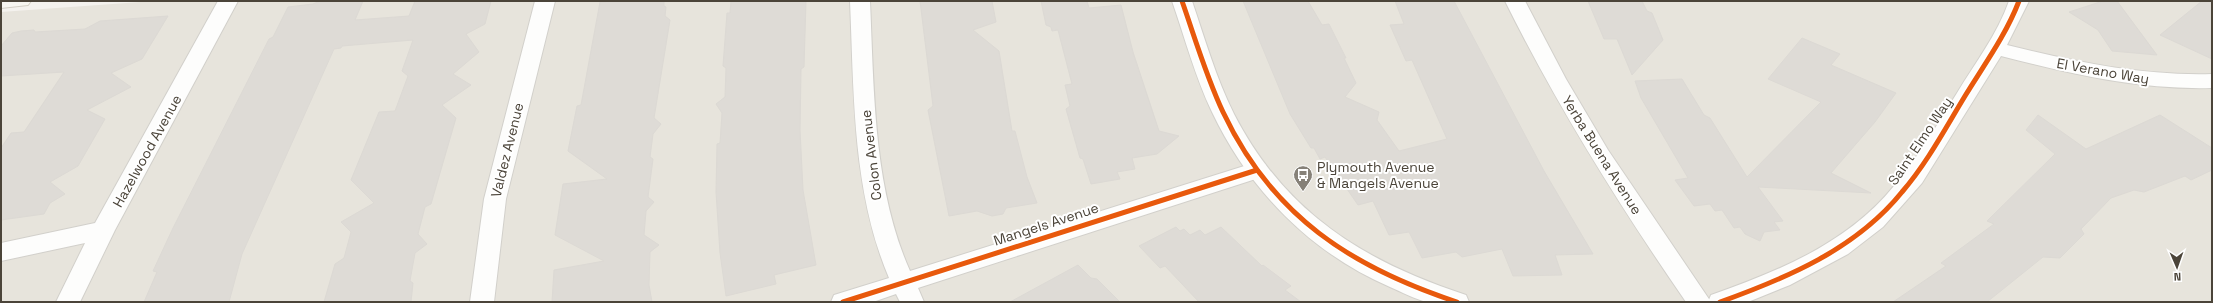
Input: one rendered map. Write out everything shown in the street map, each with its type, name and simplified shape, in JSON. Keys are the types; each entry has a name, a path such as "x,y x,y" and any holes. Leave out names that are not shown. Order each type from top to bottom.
{"main road":[{"path":"1,2 21,1"}],"street":[{"name":"Hazelwood Avenue","path":"68,302 103,230 228,1"},
{"name":"Valdez Avenue","path":"482,302 495,199 545,1"},
{"name":"Colon Avenue","path":"860,1 871,167 877,205 888,245 907,292"},
{"path":"1182,1 1213,88 1231,127 1257,170 1288,207 1320,236 1359,262 1420,291 1457,302"},
{"name":"Yerba Buena Avenue","path":"1515,1 1552,74 1586,132 1659,245 1699,302"},
{"name":"Saint Elmo Way","path":"1720,302 1756,290 1799,271 1839,249 1876,221 1903,191 1928,157 1995,48 2019,1"},
{"name":"El Verano Way","path":"1995,48 2047,61 2148,80 2212,81"},
{"name":"Mangels Avenue","path":"843,302 907,292 1257,170"},
{"path":"1,252 103,230"}],"shaded area":[{"path":"154,1 2212,1 2212,302 1,302 1,12"}],"building":[{"path":"320,1 363,1 355,20 409,16 415,1 491,1 485,24 466,34 479,52 453,74 471,85 442,105 456,118 431,204 425,207 418,234 427,244 415,253 410,281 413,283 411,302 324,302 335,264 344,258 351,232 341,222 374,203 351,180 379,112 395,111 408,76 402,71 413,40 342,46 341,48 334,49 242,254 229,302 144,302 157,272 153,271 173,228 269,39 273,37 288,7 313,4"},
{"path":"664,1 664,6 666,7 665,16 670,20 654,118 661,124 653,134 650,157 653,159 648,197 654,202 646,211 644,235 659,245 650,252 649,285 652,302 552,302 554,270 604,261 555,235 563,184 607,179 568,151 577,106 581,105 600,2"},
{"path":"731,1 806,1 804,67 801,69 800,130 803,190 816,265 774,275 776,284 726,296 720,253 716,192 717,144 720,143 722,113 716,104 725,97 726,68 723,66 727,13 730,13"},
{"path":"920,1 992,1 996,22 973,30 999,51 1012,131 1015,131 1027,177 1037,203 1006,208 1003,214 992,216 977,211 949,216 928,110 933,106"},
{"path":"1041,1 1087,1 1089,8 1121,5 1133,52 1159,131 1179,136 1157,154 1132,158 1135,169 1117,172 1120,179 1091,184 1083,159 1080,158 1066,109 1070,106 1065,85 1072,84 1058,30 1052,31 1051,27 1046,25"},
{"path":"1243,1 1308,1 1322,25 1329,24 1346,58 1344,58 1356,83 1345,97 1379,112 1377,120 1399,151 1447,139 1412,60 1406,61 1390,25 1404,24 1395,1 1454,1 1544,171 1593,254 1555,255 1562,275 1513,276 1502,249 1462,257 1456,252 1422,258 1409,232 1389,235 1373,201 1358,205 1325,157 1320,159 1314,148 1311,148 1290,114"},
{"path":"1588,1 1642,1 1647,11 1652,13 1663,40 1632,75 1617,39 1604,39"},
{"path":"2103,1 2117,1 2157,55 2112,51 2098,30 2069,12"},
{"path":"2202,1 2212,1 2212,59 2160,35"},
{"path":"168,16 142,59 111,73 131,87 87,110 105,119 78,166 50,182 65,194 50,203 44,214 1,220 1,148 11,133 24,132 64,72 1,76 1,46 12,33 21,31 34,30 35,32 85,29 100,21"},
{"path":"1802,38 1840,54 1831,65 1896,93 1875,122 1831,173 1871,193 1758,187 1783,221 1774,222 1780,230 1764,232 1760,241 1745,234 1740,227 1734,228 1722,210 1715,211 1710,204 1694,206 1675,180 1688,178 1641,98 1635,81 1682,79 1704,115 1710,118 1747,177 1821,102 1768,79"},
{"path":"2038,115 2086,149 2160,115 2212,148 2212,170 2191,180 2185,176 2144,192 2134,190 2111,198 2081,229 2084,234 2060,258 2043,257 1987,302 1893,302 1946,266 1941,263 1994,224 1987,221 2055,154 2026,130"},
{"path":"1176,227 1180,231 1184,229 1190,235 1200,230 1205,235 1221,227 1262,266 1263,265 1291,286 1285,290 1301,302 1199,302 1165,266 1160,268 1139,246"},
{"path":"1078,265 1091,278 1097,279 1120,302 1010,302"}],"cycle path":[{"path":"1182,1 1204,66 1223,113 1251,161 1274,191 1299,216 1326,239 1355,259 1420,290 1457,302"},
{"path":"1720,302 1761,287 1821,259 1858,235 1889,208 1926,161 1996,48 2010,23 2019,1"},
{"path":"843,302 1257,170"}],"place":[{"name":"Plymouth Avenue & Mangels Avenue","path":"1303,192"}]}
